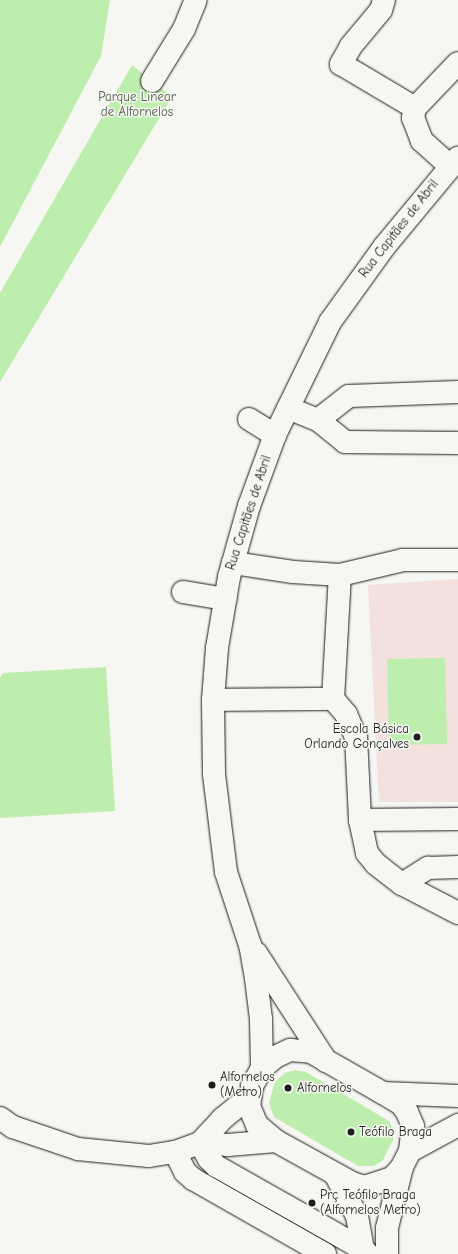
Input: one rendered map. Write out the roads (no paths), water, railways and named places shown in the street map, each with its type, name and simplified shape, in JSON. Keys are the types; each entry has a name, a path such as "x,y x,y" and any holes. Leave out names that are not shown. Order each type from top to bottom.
{"street":[{"path":"152,81 184,29 196,0"},
{"path":"384,0 381,10 351,46 341,64 415,108"},
{"path":"456,161 430,150 417,132 413,118 415,108 458,63"},
{"name":"Rua Capitães de Abril","path":"250,945 230,885 222,849 214,774 213,700 216,648 233,563 249,506 275,435 330,322 343,300 456,161"},
{"path":"318,420 349,396 458,392"},
{"path":"288,408 318,420 344,442 458,444"},
{"path":"249,419 275,435"},
{"path":"233,563 293,572 340,575 402,560 458,560"},
{"path":"340,575 333,699 346,714 356,737 360,820 367,853 376,864 402,884 458,913"},
{"path":"183,592 225,599"},
{"path":"213,700 333,699"},
{"path":"360,820 458,819"},
{"path":"402,884 428,868 458,867"},
{"path":"250,945 326,1061"},
{"path":"250,945 260,1006 262,1068"},
{"path":"200,1143 222,1119 249,1097 262,1068 275,1057 290,1050 311,1052 383,1093 401,1104 407,1112 413,1126 406,1159 387,1228 387,1254"},
{"path":"383,1093 458,1096"},
{"path":"249,1097 252,1117 262,1130 276,1141 335,1174 365,1187 383,1183 406,1159 458,1125"},
{"path":"0,1118 13,1127 78,1149 149,1156 175,1152 200,1143 228,1145 276,1141"},
{"path":"200,1143 209,1159 216,1166 365,1252"},
{"path":"175,1152 185,1172 193,1179 325,1254"},
{"path":"335,1174 357,1216 365,1252"}],"place":[{"name":"Escola Básica Orlando Gonçalves","path":"417,737"},
{"name":"Alfornelos (Metro)","path":"212,1085"},
{"name":"Alfornelos","path":"288,1088"},
{"name":"Teófilo Braga","path":"351,1132"},
{"name":"Prç Teófilo Braga (Alfornelos Metro)","path":"312,1203"}],"park label":[{"name":"Parque Linear de Alfornelos","path":"137,106"}]}
